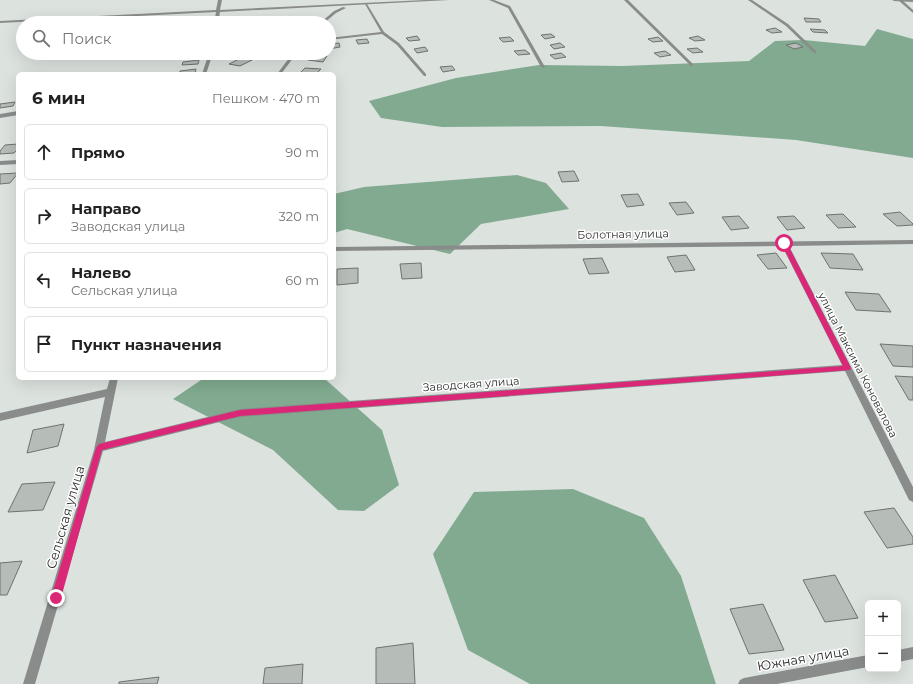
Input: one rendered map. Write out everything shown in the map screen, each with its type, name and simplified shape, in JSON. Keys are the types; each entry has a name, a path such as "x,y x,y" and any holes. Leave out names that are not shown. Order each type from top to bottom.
{"street":[{"path":"217,16 220,0"},
{"path":"331,16 336,12 362,0"},
{"path":"118,16 351,6 447,0"},
{"path":"894,0 913,1"},
{"path":"0,22 16,21"},
{"path":"205,72 209,60"},
{"path":"281,72 290,60"},
{"path":"0,116 16,113"},
{"path":"0,163 16,162"},
{"name":"Болотная улица","path":"336,249 913,242"},
{"name":"улица Максима Коновалова","path":"784,243 913,496"},
{"name":"Заводская улица","path":"99,448 240,413 847,368"},
{"name":"Сельская улица","path":"29,684 56,598 99,448 113,380"},
{"path":"0,417 110,392"},
{"path":"901,655 913,653"},
{"name":"Южная улица","path":"744,684 865,662"}],"lane":[{"path":"491,0 510,7 543,66"},
{"path":"626,0 692,66"},
{"path":"750,0 787,25 815,52"},
{"path":"900,0 913,12"},
{"path":"366,5 383,32 398,44 425,75"},
{"path":"336,38 383,32"}],"green space":[{"path":"877,29 913,39 913,158 796,140 601,126 442,127 381,118 369,101 456,78 539,65 623,66 749,61 775,41 804,40 865,46"},
{"path":"517,175 546,183 569,209 481,224 450,254 347,229 336,232 336,194 364,187"},
{"path":"201,380 326,380 382,430 399,485 364,511 338,510 273,450 173,399"},
{"path":"573,489 644,518 681,576 716,684 530,684 468,650 433,554 474,492"}],"building":[{"path":"804,18 819,19 821,22 806,22"},
{"path":"775,28 782,32 772,33 766,30"},
{"path":"810,29 825,30 828,33 813,32"},
{"path":"551,34 555,37 545,39 541,35"},
{"path":"417,36 420,40 409,41 406,38"},
{"path":"698,36 705,40 695,41 689,38"},
{"path":"510,37 514,41 503,42 499,38"},
{"path":"658,37 663,41 653,42 648,39"},
{"path":"367,39 369,43 358,44 356,40"},
{"path":"336,43 339,43 340,47 336,48"},
{"path":"560,43 565,47 554,49 550,45"},
{"path":"796,43 803,47 794,49 786,45"},
{"path":"425,47 428,51 417,53 414,49"},
{"path":"697,48 703,52 693,53 687,49"},
{"path":"525,50 530,54 518,55 514,51"},
{"path":"665,51 671,55 660,57 654,53"},
{"path":"561,53 566,57 555,59 550,55"},
{"path":"199,60 198,64 182,65 183,62"},
{"path":"237,60 252,60 240,66 229,64"},
{"path":"308,60 324,60 323,62"},
{"path":"452,66 455,70 443,72 440,67"},
{"path":"305,68 321,69 318,72 301,72"},
{"path":"196,69 195,72 180,71"},
{"path":"15,102 13,106 0,108 0,104"},
{"path":"16,144 16,151 14,153 0,154 0,151 5,145"},
{"path":"574,171 579,181 562,182 558,172"},
{"path":"16,173 16,176 10,183 0,184 0,174"},
{"path":"638,194 644,205 627,207 621,195"},
{"path":"686,202 694,213 677,215 669,203"},
{"path":"900,212 913,225 897,226 883,214"},
{"path":"843,214 856,227 838,228 826,215"},
{"path":"739,216 749,228 731,230 722,217"},
{"path":"794,216 805,228 787,230 777,217"},
{"path":"776,253 787,268 768,269 757,255"},
{"path":"821,253 853,254 863,270 830,268"},
{"path":"686,255 695,270 675,272 667,257"},
{"path":"602,258 609,273 589,274 583,259"},
{"path":"421,263 422,278 402,279 400,264"},
{"path":"358,268 358,283 337,285 337,269"},
{"path":"845,292 879,294 891,312 856,310"},
{"path":"880,344 913,346 913,367 893,366"},
{"path":"895,376 913,377 913,400 909,400"},
{"path":"64,424 58,446 27,453 33,430"},
{"path":"55,482 43,510 8,512 22,484"},
{"path":"894,508 913,537 913,544 887,548 864,512"},
{"path":"22,561 7,595 0,595 0,563"},
{"path":"835,575 858,618 825,622 803,580"},
{"path":"763,604 784,650 749,654 730,609"},
{"path":"413,643 415,684 376,684 376,648"},
{"path":"303,664 302,684 263,684 265,668"},
{"path":"159,677 157,684 119,684 119,682"}],"route":[{"path":"56,598 99,448 240,413 847,368 784,243"}]}
